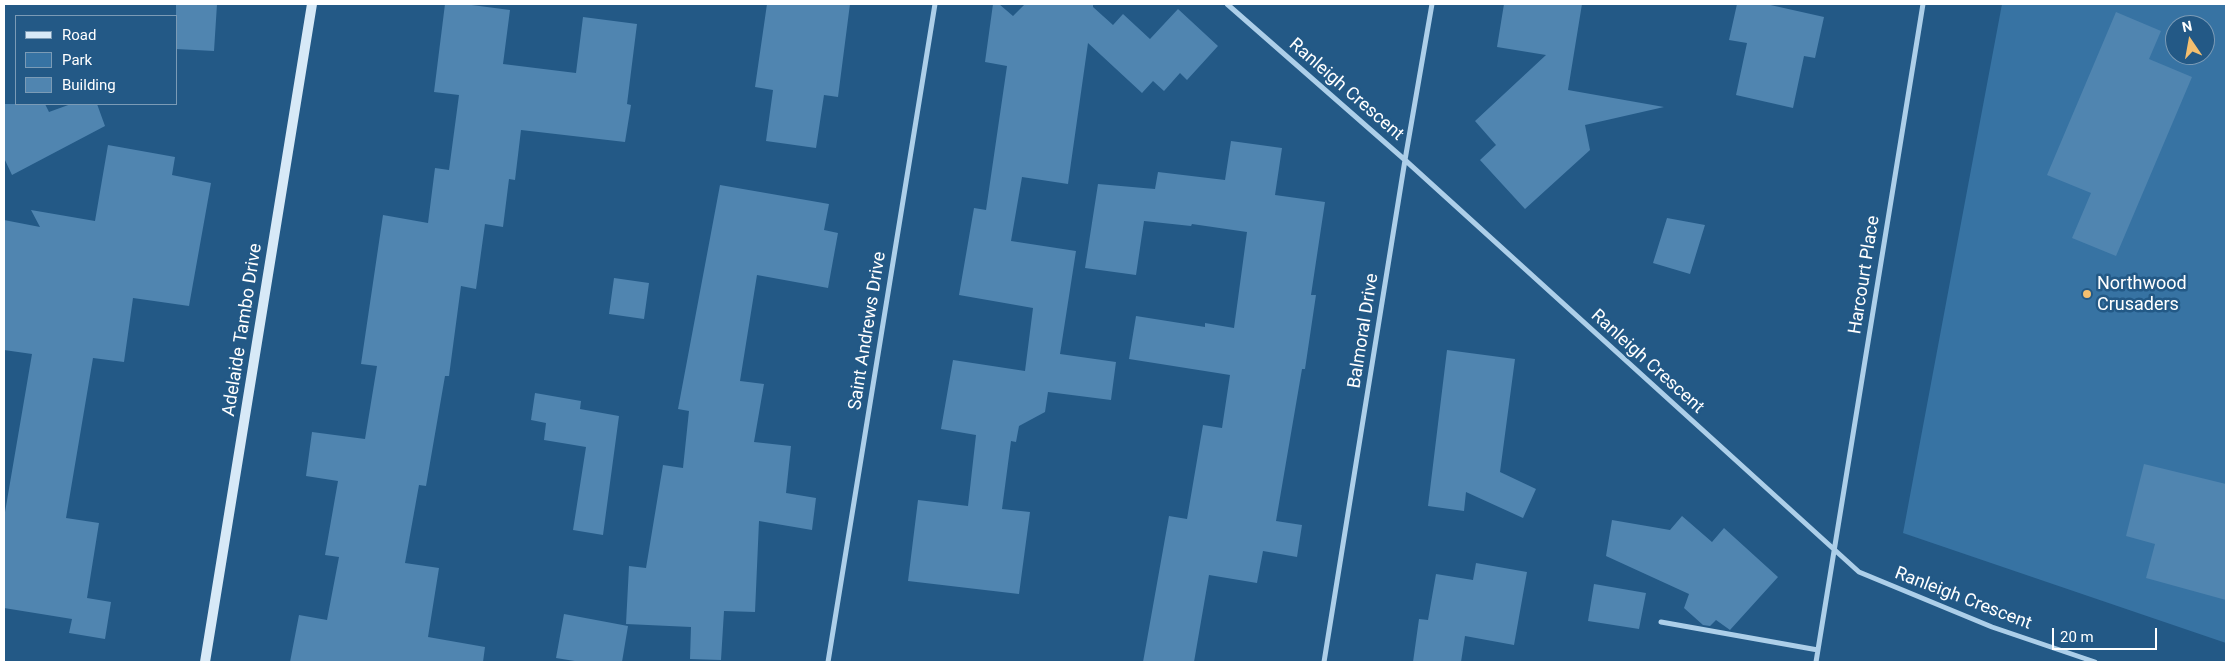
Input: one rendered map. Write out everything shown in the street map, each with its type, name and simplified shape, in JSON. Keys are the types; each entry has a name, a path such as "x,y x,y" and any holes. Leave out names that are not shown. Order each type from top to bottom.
{"street":[{"name":"Adelaide Tambo Drive","path":"205,662 312,4"},
{"name":"Saint Andrews Drive","path":"828,662 936,4"},
{"name":"Ranleigh Crescent","path":"1227,4 1405,160 1859,572 1992,627 2095,662"},
{"name":"Balmoral Drive","path":"1324,662 1432,4"},
{"name":"Harcourt Place","path":"1816,662 1923,4"},
{"path":"1661,622 1818,650"}],"green space":[{"name":"Northwood Crusaders","path":"2002,4 2226,4 2226,643 1903,533"}],"building":[{"path":"176,4 217,4 214,51 178,49 178,15 176,15"},
{"path":"445,4 464,4 510,10 503,64 576,73 583,17 637,24 627,104 631,105 625,142 521,130 515,180 509,179 503,227 485,224 476,289 461,286 449,376 445,376 426,486 419,485 405,563 439,568 428,637 485,647 483,662 290,662 299,615 327,620 339,557 325,555 338,481 306,476 312,432 365,439 377,366 361,364 383,215 428,223 435,168 449,170 459,95 434,92"},
{"path":"767,4 850,4 838,97 824,95 816,148 766,141 773,90 755,87"},
{"path":"993,4 999,4 1013,16 1025,4 1093,4 1093,7 1113,25 1123,14 1150,39 1178,9 1218,46 1187,80 1180,73 1164,91 1153,81 1142,93 1088,43 1068,184 1022,177 1011,241 1076,251 1060,354 1116,362 1111,400 1048,392 1045,412 1019,426 1016,442 1011,441 1002,509 1030,512 1019,594 908,581 918,500 968,506 976,435 941,429 953,360 1025,371 1033,308 959,295 974,208 986,210 1007,66 985,62"},
{"path":"1504,4 1582,4 1568,90 1664,107 1585,125 1590,150 1525,209 1480,160 1496,145 1475,121 1546,55 1497,47"},
{"path":"1737,4 1766,4 1824,17 1815,58 1804,56 1793,108 1736,95 1747,43 1729,40"},
{"path":"2116,12 2161,31 2149,59 2192,77 2116,256 2072,238 2091,193 2047,175"},
{"path":"4,104 46,105 49,112 68,105 97,105 105,126 12,175 4,158"},
{"path":"1231,141 1282,148 1275,195 1325,202 1311,295 1316,295 1305,369 1302,369 1276,521 1302,525 1297,557 1263,551 1257,583 1209,575 1194,662 1143,662 1169,516 1187,519 1203,425 1222,428 1230,375 1129,359 1136,316 1205,327 1205,323 1234,328 1247,232 1192,224 1191,226 1144,221 1136,275 1085,268 1098,184 1155,189 1158,172 1225,180"},
{"path":"108,145 175,157 172,175 211,183 189,306 133,298 124,362 93,358 66,518 99,523 87,598 111,602 105,639 69,633 72,619 4,608 4,518 32,354 4,350 4,220 40,227 31,210 95,221"},
{"path":"720,185 829,204 824,230 838,233 828,288 757,275 740,381 764,384 754,442 791,446 786,493 816,498 812,530 759,521 755,612 724,611 721,660 690,659 691,627 626,624 629,566 646,568 663,465 683,468 689,411 678,409"},
{"path":"1667,218 1705,225 1690,274 1653,263"},
{"path":"614,278 649,283 644,319 609,314"},
{"path":"1447,350 1515,359 1500,472 1536,489 1523,518 1466,492 1464,511 1428,506"},
{"path":"535,393 581,401 580,409 619,416 603,535 573,530 586,447 544,440 546,423 531,420"},
{"path":"2144,464 2226,484 2226,600 2146,578 2155,544 2126,536"},
{"path":"1682,516 1712,542 1724,528 1778,577 1730,630 1716,620 1710,626 1703,625 1684,608 1689,594 1606,556 1612,520 1670,530"},
{"path":"1476,563 1527,572 1514,645 1465,636 1461,662 1413,662 1419,619 1428,620 1436,574 1473,580"},
{"path":"1594,584 1646,593 1639,629 1588,621"},
{"path":"564,614 628,626 622,662 581,662 556,658"}],"place":[{"name":"Northwood Crusaders","path":"2087,294"}]}
